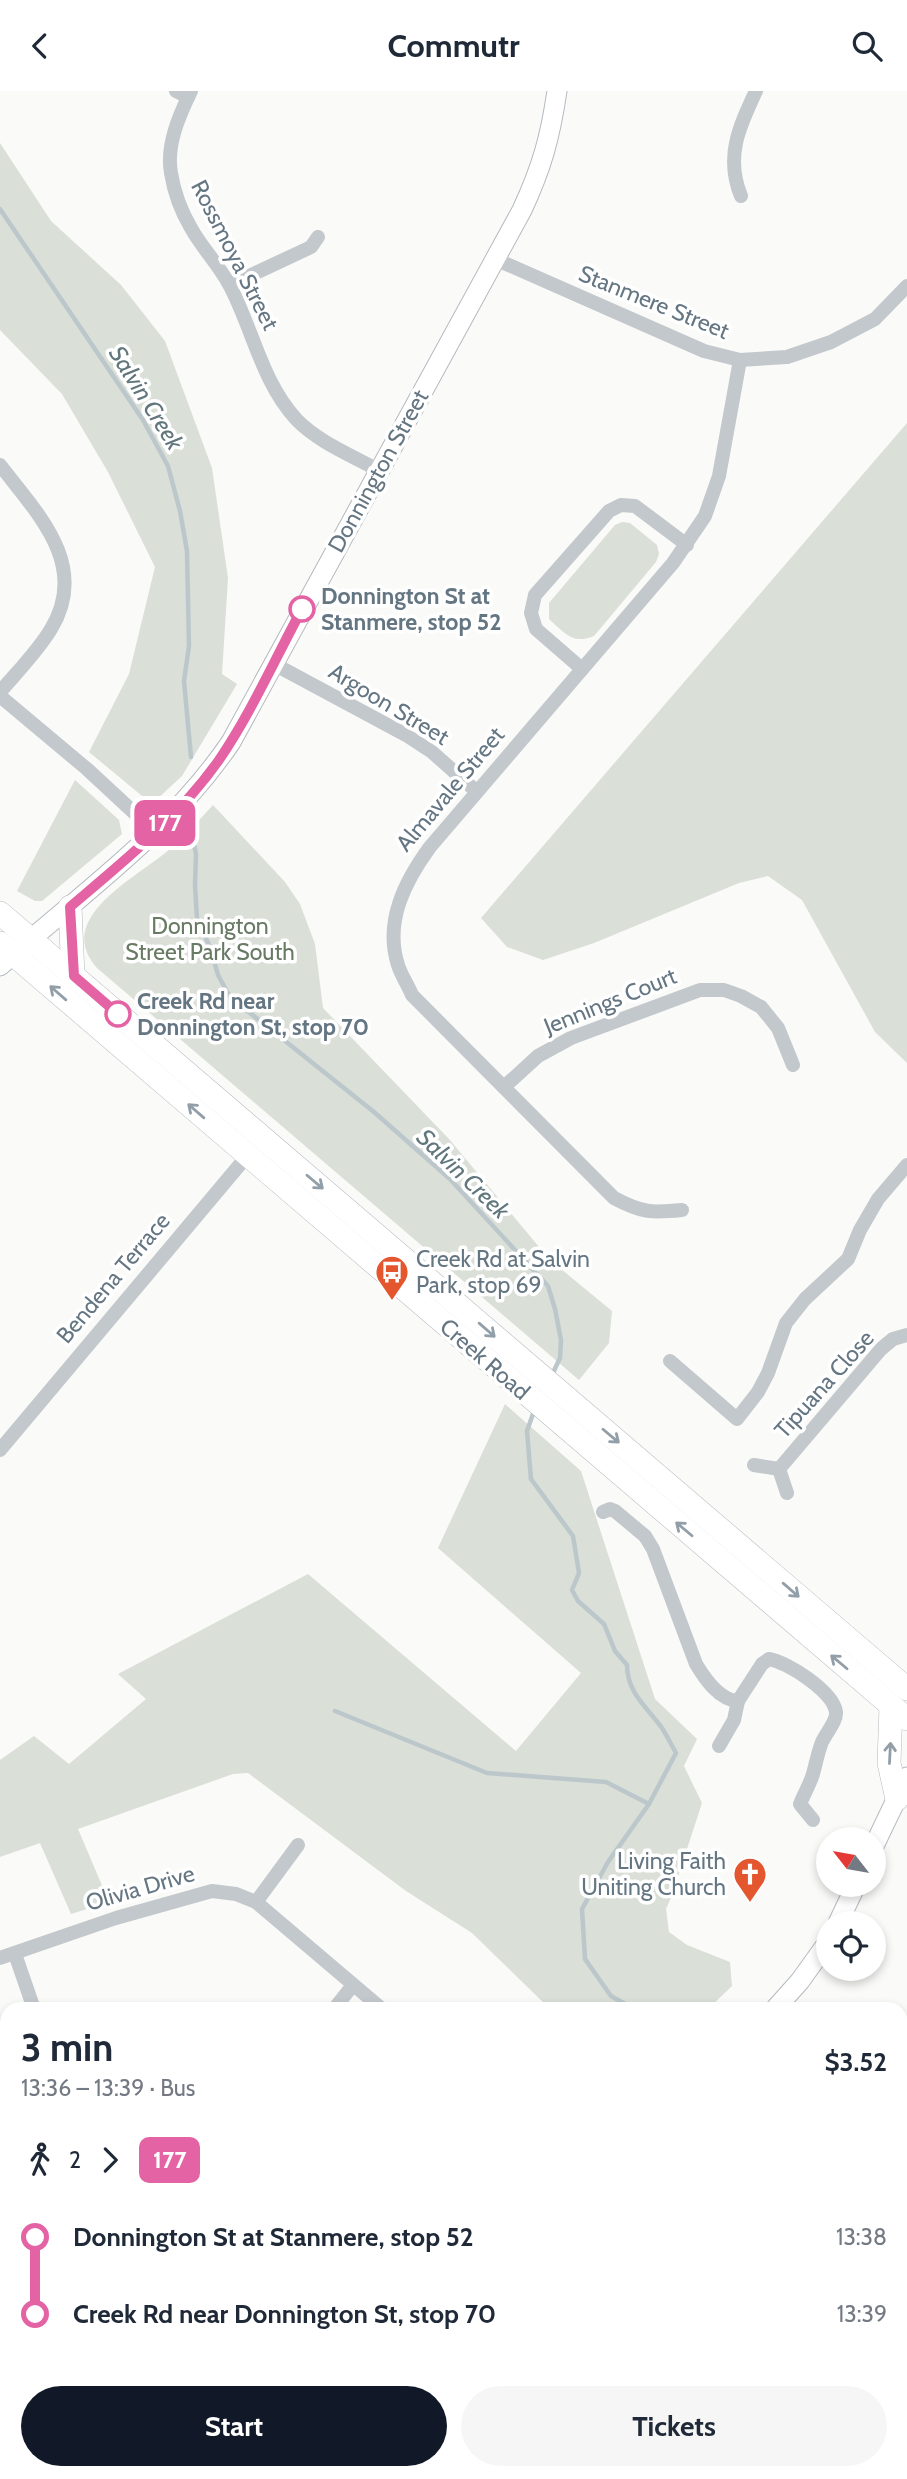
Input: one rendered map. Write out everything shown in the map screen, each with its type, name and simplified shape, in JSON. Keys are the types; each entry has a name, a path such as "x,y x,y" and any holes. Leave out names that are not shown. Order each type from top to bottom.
{"main road":[{"path":"70,907 74,976"},
{"name":"Creek Road","path":"0,913 534,1370 902,1705"},
{"name":"Creek Road","path":"4,955 247,1156 522,1392 902,1705"},
{"path":"897,1799 889,1763 902,1705"}],"street":[{"name":"Donnington Street","path":"4,955 31,939 155,832 205,779 231,742 539,175 550,136 557,91"},
{"path":"740,196 733,177 735,143 740,125 756,91"},
{"name":"Rossmoya Street","path":"185,93 172,142 170,170 177,199 191,228 230,285 274,390 285,407 299,422 321,438 378,471"},
{"path":"230,285 311,247 318,237"},
{"name":"Stanmere Street","path":"495,259 704,351 740,360 787,357 831,342 874,319 907,286"},
{"name":"Almavale Street","path":"682,1210 657,1213 636,1210 614,1198 412,995 397,964 394,932 399,900 411,873 476,791 687,545 705,516 719,476 740,360"},
{"path":"0,465 52,534 61,555 64,576 63,601 51,628 0,694 155,832"},
{"path":"582,669 536,629 531,613 535,595 609,510 621,505 635,506 687,545"},
{"name":"Argoon Street","path":"272,663 406,735 432,752 476,791"},
{"name":"Jennings Court","path":"503,1087 538,1056 571,1038 700,990 724,990 761,1007 778,1028 793,1065"},
{"name":"Bendena Terrace","path":"0,1450 263,1138"},
{"path":"670,1361 737,1419 758,1392 768,1373 786,1323 805,1299 848,1259 878,1199 907,1165"},
{"name":"Tipuana Close","path":"779,1469 881,1349 893,1339 907,1335"},
{"name":"Tipuana Close","path":"754,1465 779,1469"},
{"name":"Tipuana Close","path":"779,1469 787,1493"},
{"path":"603,1512 610,1509 615,1511 645,1536 653,1549 696,1664 706,1681 732,1701 738,1701"},
{"path":"719,1746 734,1720 738,1701 762,1664 769,1658 793,1668 814,1683 831,1701 836,1711 800,1804 813,1820"},
{"path":"883,1827 907,1778"},
{"path":"256,1902 298,1845"},
{"name":"Olivia Drive","path":"0,1958 96,1924 212,1891 256,1902 374,2002"},
{"path":"15,1954 32,2002"},
{"path":"781,2002 816,1959"},
{"path":"340,2002 353,1985"}],"green space":[{"path":"0,143 51,221 121,285 165,341 212,468 228,578 222,674 237,684 182,776 156,800 147,800 89,752 129,674 155,567 108,472 62,394 0,330"},
{"path":"907,423 907,1063 875,1032 802,900 768,876 739,883 594,943 543,960 507,947 481,918"},
{"path":"630,523 657,545 659,554 656,562 594,636 580,639 569,636 549,619 549,603 615,525"},
{"path":"75,780 119,820 122,834 42,901 35,901 17,891"},
{"name":"Donnington Street Park South","path":"213,805 285,882 300,904 315,944 323,1008 449,1139 550,1260 612,1311 609,1343 579,1380 97,968 86,949 85,932 92,915 122,885 177,843"},
{"path":"505,1404 581,1471 655,1699 697,1739 684,1766 702,1803 666,1909 669,1932 687,1945 730,1962 732,1986 715,2002 543,2002 472,1933 406,1891 248,1773 233,1774 78,1829 109,1902 71,1914 40,1843 0,1857 0,1760 34,1736 69,1764 146,1699 118,1674 308,1574 516,1751 581,1673 438,1548"}],"waterway":[{"name":"Salvin Creek","path":"0,209 143,420 168,466 187,551 189,646 184,681 191,757"},
{"name":"Salvin Creek","path":"191,828 196,854 197,919 210,947 218,975 230,997 374,1112 450,1179 548,1286 561,1340 560,1358 552,1375"},
{"name":"Salvin Creek","path":"534,1411 527,1431 531,1479 573,1536 579,1573 572,1590 578,1601 604,1624 615,1651 627,1665 634,1692 662,1728 676,1753 649,1804 608,1862 582,1909 585,1959 611,1996 622,2002"},
{"path":"335,1711 487,1773 606,1782 649,1804"}],"bus line":[{"name":"177","path":"118,1014 74,976 70,907 137,849 205,779 231,742 302,609"}],"place":[{"name":"Donnington St at Stanmere, stop 52","path":"302,609"},
{"name":"Creek Rd near Donnington St, stop 70","path":"118,1014"},
{"name":"Creek Rd at Salvin Park, stop 69","path":"392,1302"},
{"name":"Living Faith Uniting Church","path":"750,1904"}]}
